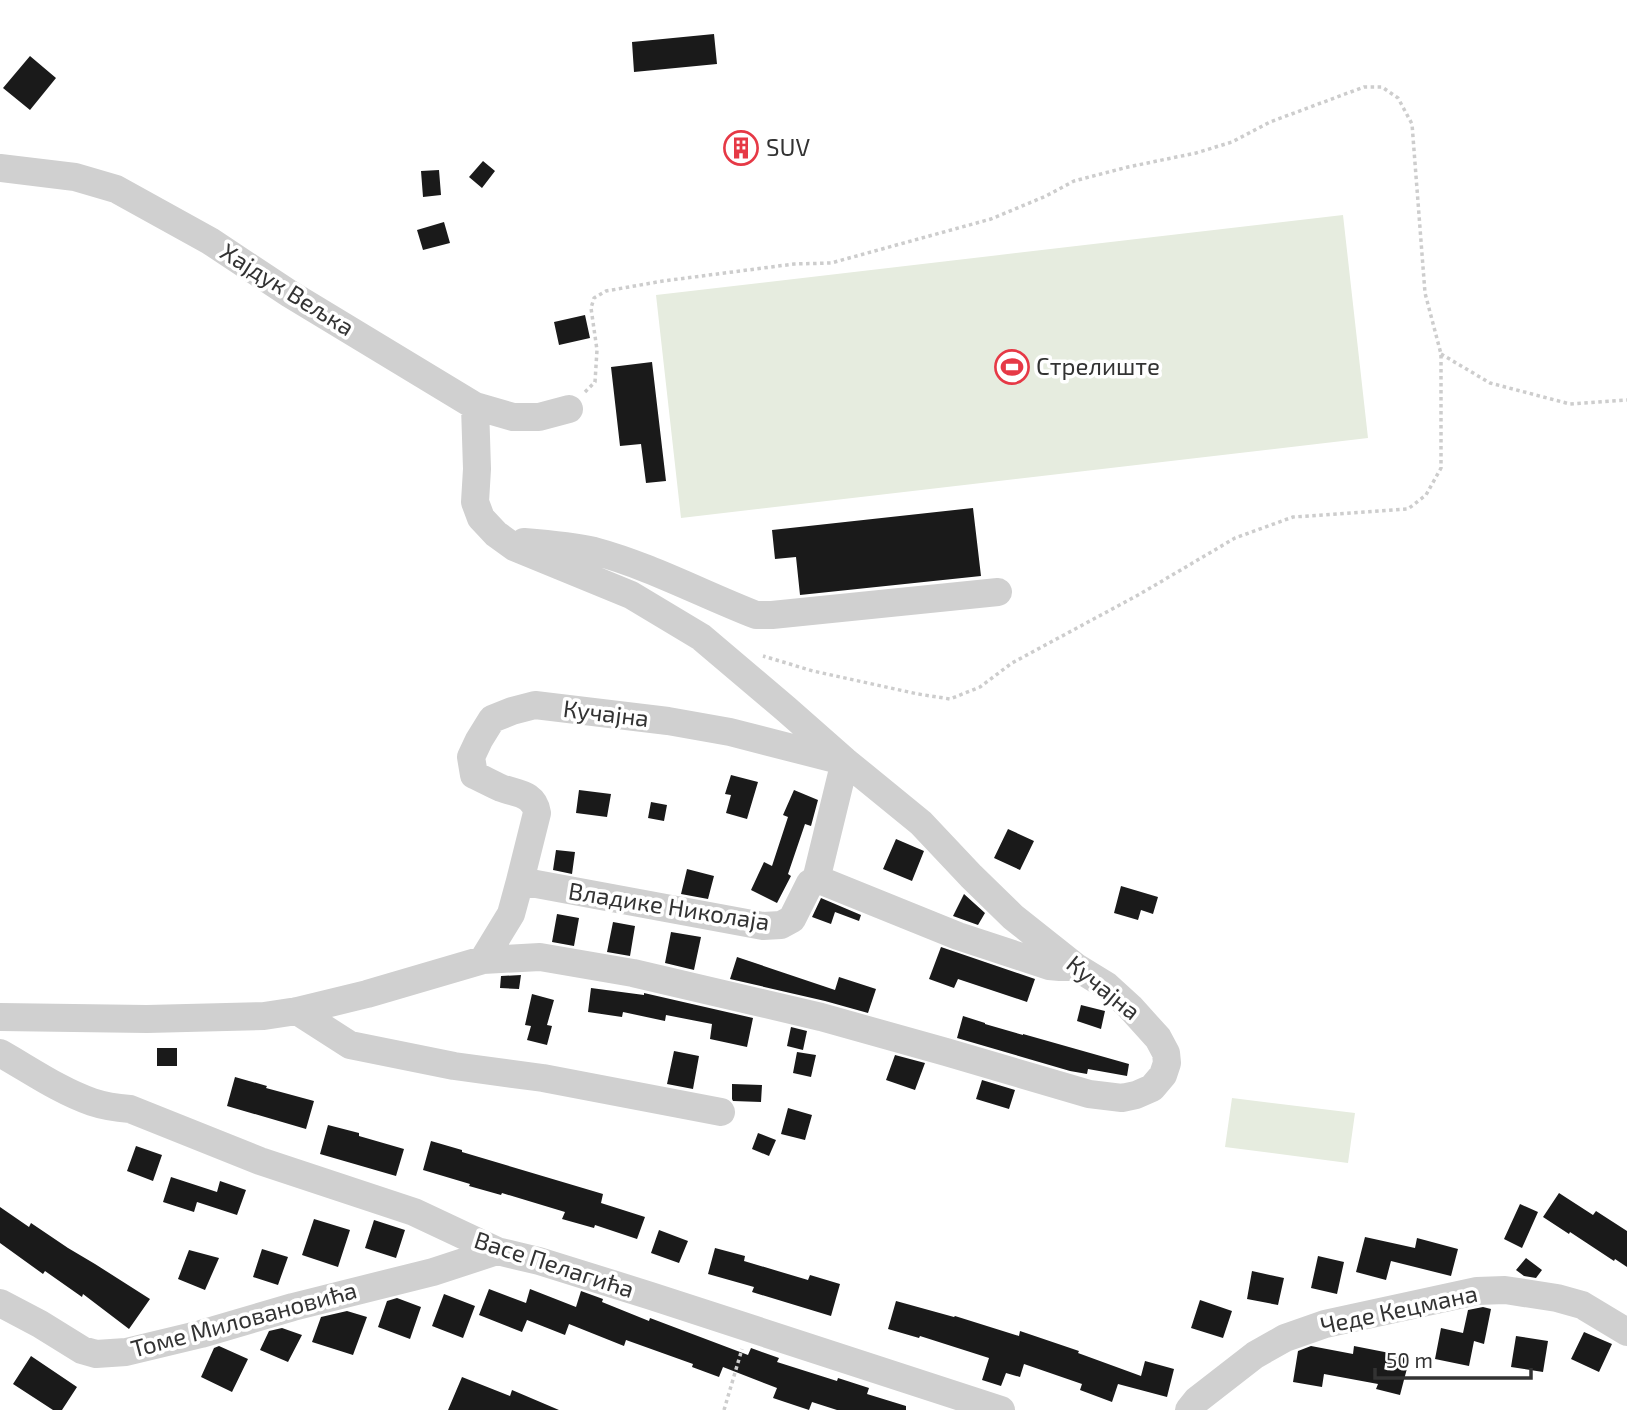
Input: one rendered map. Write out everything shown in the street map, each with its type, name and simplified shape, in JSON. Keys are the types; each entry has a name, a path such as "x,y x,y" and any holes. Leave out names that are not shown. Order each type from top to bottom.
{"street":[{"name":"Хајдук Вељка","path":"0,168 75,177 116,189 209,241 290,294 475,406 513,417 539,417 569,409"},
{"path":"475,406 475,502 481,518 496,534 514,547 631,595 701,637 845,761"},
{"path":"504,540 594,551 641,566 755,615 998,592"},
{"name":"Кучајна","path":"0,1017 148,1019 264,1016 367,994 483,960 540,957 633,973 821,1017 1089,1094 1122,1098 1136,1095 1152,1088 1163,1075 1167,1063 1166,1054 1158,1038 1107,986 1076,967 1013,917 921,823 845,761 730,732 668,720 535,705 513,711 492,719 471,757 474,775 504,789 525,794 536,806 537,813 520,881"},
{"name":"Владике Николаја","path":"520,881 763,926 781,925 792,919 810,883 816,880 845,761"},
{"path":"816,880 958,936 1049,966 1076,967"},
{"path":"483,960 511,914 520,881"},
{"path":"297,1011 350,1045 454,1066 543,1078 721,1112"},
{"name":"Васе Пелагића","path":"0,1053 90,1102 130,1109 260,1161 414,1212 496,1251 539,1261 1001,1410"},
{"name":"Томе Миловановића","path":"0,1303 82,1349 96,1354 126,1352 433,1272 496,1251"},
{"name":"Чеде Кецмана","path":"1189,1410 1197,1399 1255,1355 1285,1339 1325,1324 1477,1291 1505,1290 1557,1298 1582,1306 1627,1332"}],"path":[{"path":"569,409 595,383 597,350 591,308 594,298 606,291 794,264 831,263 991,219 1074,181 1232,142 1270,122 1364,87 1382,87 1398,98 1412,124 1425,293 1441,354 1441,468 1426,495 1408,509 1293,517 1235,538 1140,594 1012,663 980,687 950,699 813,671 763,656"},
{"path":"1441,354 1490,383 1570,404 1627,400"},
{"path":"724,1410 748,1327"}],"shaded area":[{"name":"Стрелиште","path":"1343,215 1368,438 681,518 656,295"},
{"path":"1232,1098 1355,1113 1348,1163 1225,1147"}],"building":[{"path":"714,34 717,64 634,72 632,42"},
{"path":"30,56 56,78 30,110 3,88"},
{"path":"483,161 495,171 482,188 469,177"},
{"path":"439,170 441,195 423,197 421,171"},
{"path":"444,222 450,243 423,250 417,230"},
{"path":"585,315 590,338 559,345 554,322"},
{"path":"652,362 666,481 646,483 641,444 620,446 611,367"},
{"path":"973,508 981,576 800,595 796,557 775,559 772,530"},
{"path":"731,775 758,782 747,819 726,813 731,795 725,794"},
{"path":"579,790 611,794 607,817 576,813"},
{"path":"794,790 818,800 811,826 805,824 788,874 791,876 777,903 751,890 764,862 772,866 788,817 783,815"},
{"path":"651,802 667,805 664,821 648,818"},
{"path":"1008,829 1034,841 1020,870 994,858"},
{"path":"896,839 924,851 912,881 883,869"},
{"path":"556,850 575,852 572,874 553,870"},
{"path":"687,869 714,876 708,899 681,894"},
{"path":"1121,886 1158,897 1153,914 1141,910 1138,920 1114,913"},
{"path":"964,894 985,913 978,925 953,916"},
{"path":"821,898 861,915 859,921 835,912 831,924 812,917"},
{"path":"557,914 579,918 574,946 552,942"},
{"path":"613,922 635,926 630,956 607,952"},
{"path":"671,932 701,937 694,970 665,963"},
{"path":"941,947 1035,979 1027,1002 958,979 954,988 929,979"},
{"path":"737,957 835,990 839,977 876,989 868,1013 730,979"},
{"path":"521,975 519,989 500,988 501,976"},
{"path":"591,988 644,993 753,1018 747,1047 710,1039 712,1024 666,1015 665,1021 623,1012 622,1017 588,1012"},
{"path":"532,994 554,1000 547,1025 552,1026 547,1045 527,1040 531,1026 525,1025"},
{"path":"1081,1005 1105,1011 1101,1029 1077,1021"},
{"path":"963,1016 1129,1064 1127,1076 1088,1069 1087,1074 1070,1071 957,1038"},
{"path":"791,1027 807,1031 803,1050 787,1046"},
{"path":"157,1048 177,1048 177,1066 157,1066"},
{"path":"674,1051 699,1056 693,1089 667,1084"},
{"path":"797,1052 816,1055 811,1077 793,1073"},
{"path":"895,1055 925,1063 915,1090 886,1080"},
{"path":"235,1077 314,1101 306,1129 227,1106"},
{"path":"982,1080 1015,1090 1009,1109 976,1099"},
{"path":"732,1084 762,1085 761,1102 733,1101"},
{"path":"788,1108 812,1115 805,1140 781,1134"},
{"path":"328,1125 404,1149 396,1176 320,1154"},
{"path":"758,1133 776,1140 769,1156 752,1149"},
{"path":"431,1141 603,1194 601,1203 645,1217 637,1239 595,1225 594,1228 562,1219 565,1212 469,1186 470,1184 423,1170"},
{"path":"136,1146 162,1155 153,1181 127,1171"},
{"path":"171,1177 217,1192 220,1181 246,1190 237,1215 197,1202 194,1212 163,1202"},
{"path":"1559,1193 1593,1215 1596,1211 1627,1231 1627,1267 1543,1217"},
{"path":"1520,1204 1538,1212 1522,1248 1504,1239"},
{"path":"0,1207 29,1227 31,1223 150,1299 129,1329 83,1294 82,1297 45,1271 43,1274 0,1243"},
{"path":"314,1219 350,1230 338,1267 302,1255"},
{"path":"374,1220 405,1230 396,1258 365,1248"},
{"path":"659,1230 688,1241 679,1263 651,1253"},
{"path":"1365,1237 1415,1248 1417,1238 1458,1249 1451,1276 1391,1261 1386,1280 1356,1272"},
{"path":"715,1248 745,1256 744,1261 808,1280 810,1275 840,1284 831,1316 752,1292 754,1287 708,1274"},
{"path":"262,1249 288,1257 278,1285 253,1277"},
{"path":"189,1250 219,1258 205,1290 178,1279"},
{"path":"1318,1256 1344,1262 1337,1294 1311,1288"},
{"path":"1526,1258 1542,1270 1536,1278 1524,1276 1516,1270"},
{"path":"1252,1271 1284,1278 1278,1305 1247,1299"},
{"path":"489,1289 526,1303 530,1289 576,1307 581,1291 649,1321 650,1318 748,1355 751,1348 779,1358 777,1362 869,1388 867,1394 906,1406 906,1410 837,1410 812,1402 809,1410 773,1398 777,1388 723,1367 719,1377 692,1367 693,1364 626,1340 624,1346 569,1324 565,1335 527,1320 522,1332 479,1315"},
{"path":"444,1294 475,1306 463,1338 432,1326"},
{"path":"397,1298 421,1307 410,1339 378,1327 387,1301"},
{"path":"1200,1300 1232,1311 1223,1338 1191,1328"},
{"path":"896,1301 1019,1336 1020,1331 1141,1376 1145,1361 1174,1369 1167,1397 1118,1384 1112,1402 1080,1390 1082,1384 1024,1364 1020,1377 1006,1373 1001,1386 982,1380 989,1358 920,1336 919,1338 888,1329"},
{"path":"1483,1307 1491,1309 1484,1344 1474,1341 1469,1366 1435,1359 1441,1328 1463,1333 1468,1310"},
{"path":"347,1311 367,1317 353,1355 312,1342 321,1317"},
{"path":"282,1328 302,1335 288,1362 260,1350 269,1331"},
{"path":"1584,1332 1612,1344 1599,1372 1571,1359"},
{"path":"1516,1336 1548,1341 1543,1372 1511,1367"},
{"path":"219,1346 248,1359 232,1392 201,1377 214,1348"},
{"path":"1311,1346 1353,1354 1354,1346 1410,1357 1400,1395 1376,1389 1378,1384 1324,1374 1322,1387 1293,1382 1298,1351"},
{"path":"31,1356 77,1387 62,1410 53,1410 13,1384"},
{"path":"462,1377 510,1396 512,1390 559,1410 448,1410"}],"place":[{"name":"SUV","path":"741,148"},
{"name":"Стрелиште","path":"1012,367"}]}
